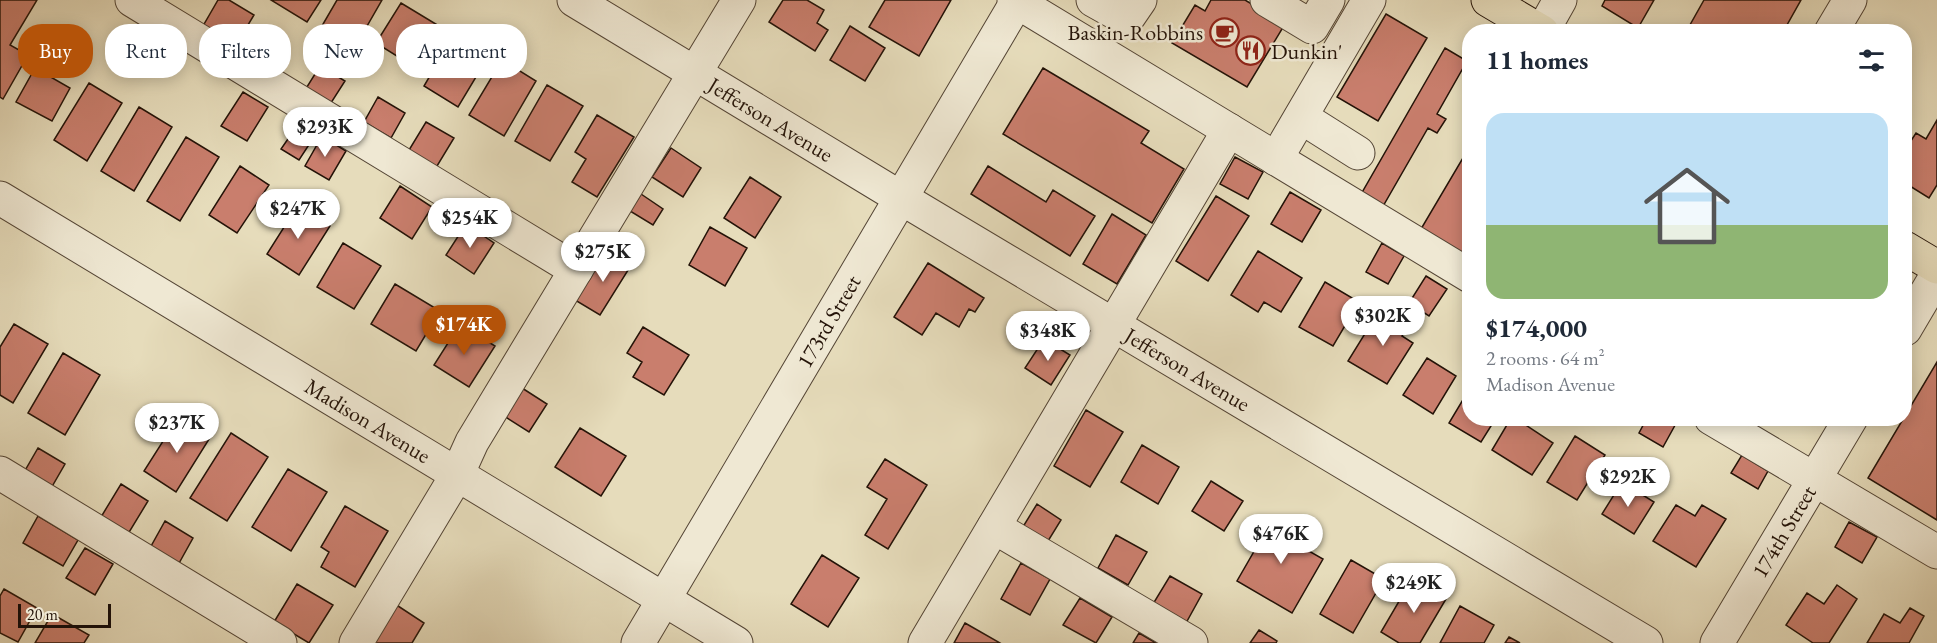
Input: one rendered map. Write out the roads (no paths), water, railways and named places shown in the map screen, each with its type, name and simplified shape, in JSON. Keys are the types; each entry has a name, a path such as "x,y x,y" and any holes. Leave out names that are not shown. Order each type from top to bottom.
{"main road":[{"path":"1488,0 1528,24"},
{"path":"1912,252 1937,267"}],"street":[{"path":"132,0 576,270"},
{"name":"Jefferson Avenue","path":"574,0 1646,643"},
{"path":"356,643 457,475 472,442 739,0"},
{"path":"1093,0 1126,19 1140,0"},
{"path":"1268,0 1312,27 1328,0"},
{"path":"1276,159 1369,0"},
{"path":"1546,24 1560,0"},
{"path":"1836,24 1850,0"},
{"path":"1017,1 1462,271"},
{"name":"173rd Street","path":"638,643 1017,1"},
{"path":"1301,117 1358,153"},
{"path":"926,643 1229,130"},
{"name":"Madison Avenue","path":"0,198 736,643"},
{"path":"1912,317 1937,275"},
{"path":"1725,426 1937,552"},
{"name":"174th Street","path":"1717,643 1846,426"},
{"path":"0,472 280,643"},
{"path":"994,527 1191,643"}],"place":[{"name":"Baskin-Robbins","path":"1224,32"},
{"name":"Dunkin'","path":"1250,51"}]}
